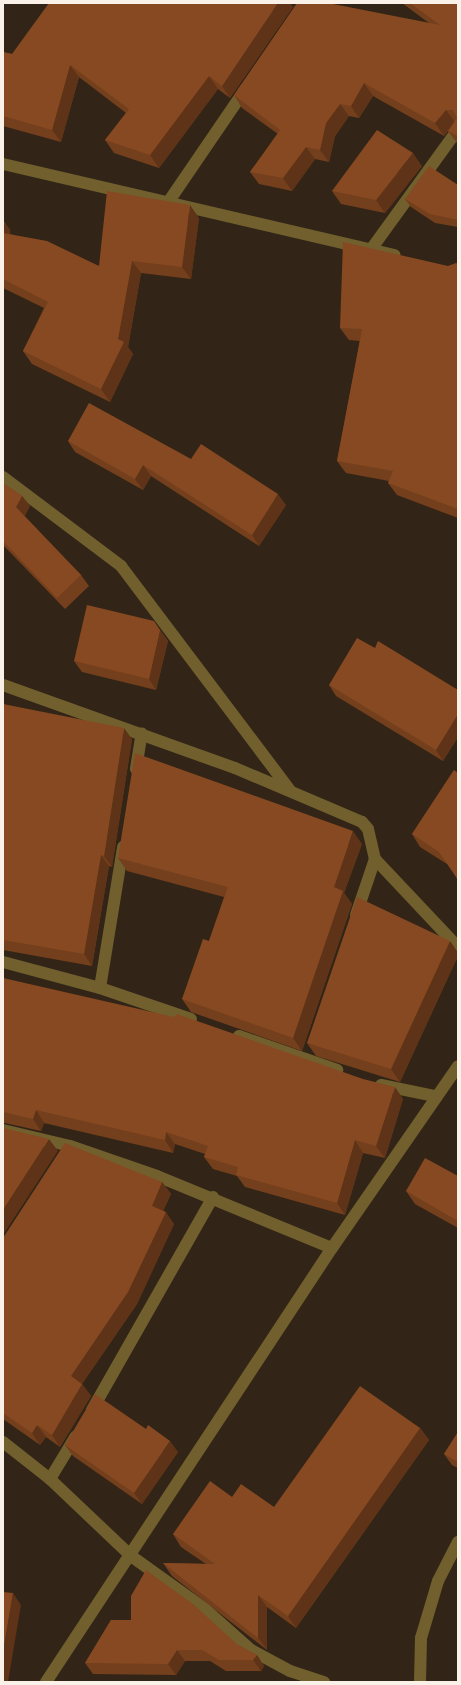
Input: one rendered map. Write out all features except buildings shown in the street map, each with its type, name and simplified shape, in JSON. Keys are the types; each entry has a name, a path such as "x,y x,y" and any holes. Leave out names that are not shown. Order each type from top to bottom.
{"street":[{"path":"169,201 255,76"},
{"path":"372,248 458,129"},
{"path":"3,164 372,248 408,258"},
{"path":"3,477 121,566 289,789"},
{"path":"3,685 142,733 289,789 362,822 368,828 375,859 458,947"},
{"path":"135,779 142,733"},
{"path":"100,988 126,833"},
{"path":"352,926 375,859"},
{"path":"3,962 100,988 204,1023"},
{"path":"226,1031 352,1075"},
{"path":"307,1059 312,1044"},
{"path":"46,1682 131,1556 332,1248 434,1096 458,1066"},
{"path":"366,1081 434,1096"},
{"path":"3,1130 70,1146 212,1197 332,1248"},
{"path":"62,1159 70,1146"},
{"path":"50,1479 212,1197"},
{"path":"3,1442 50,1479 131,1556 205,1609 251,1650 290,1671 324,1682"},
{"path":"420,1682 421,1638 438,1581 458,1542"}]}
